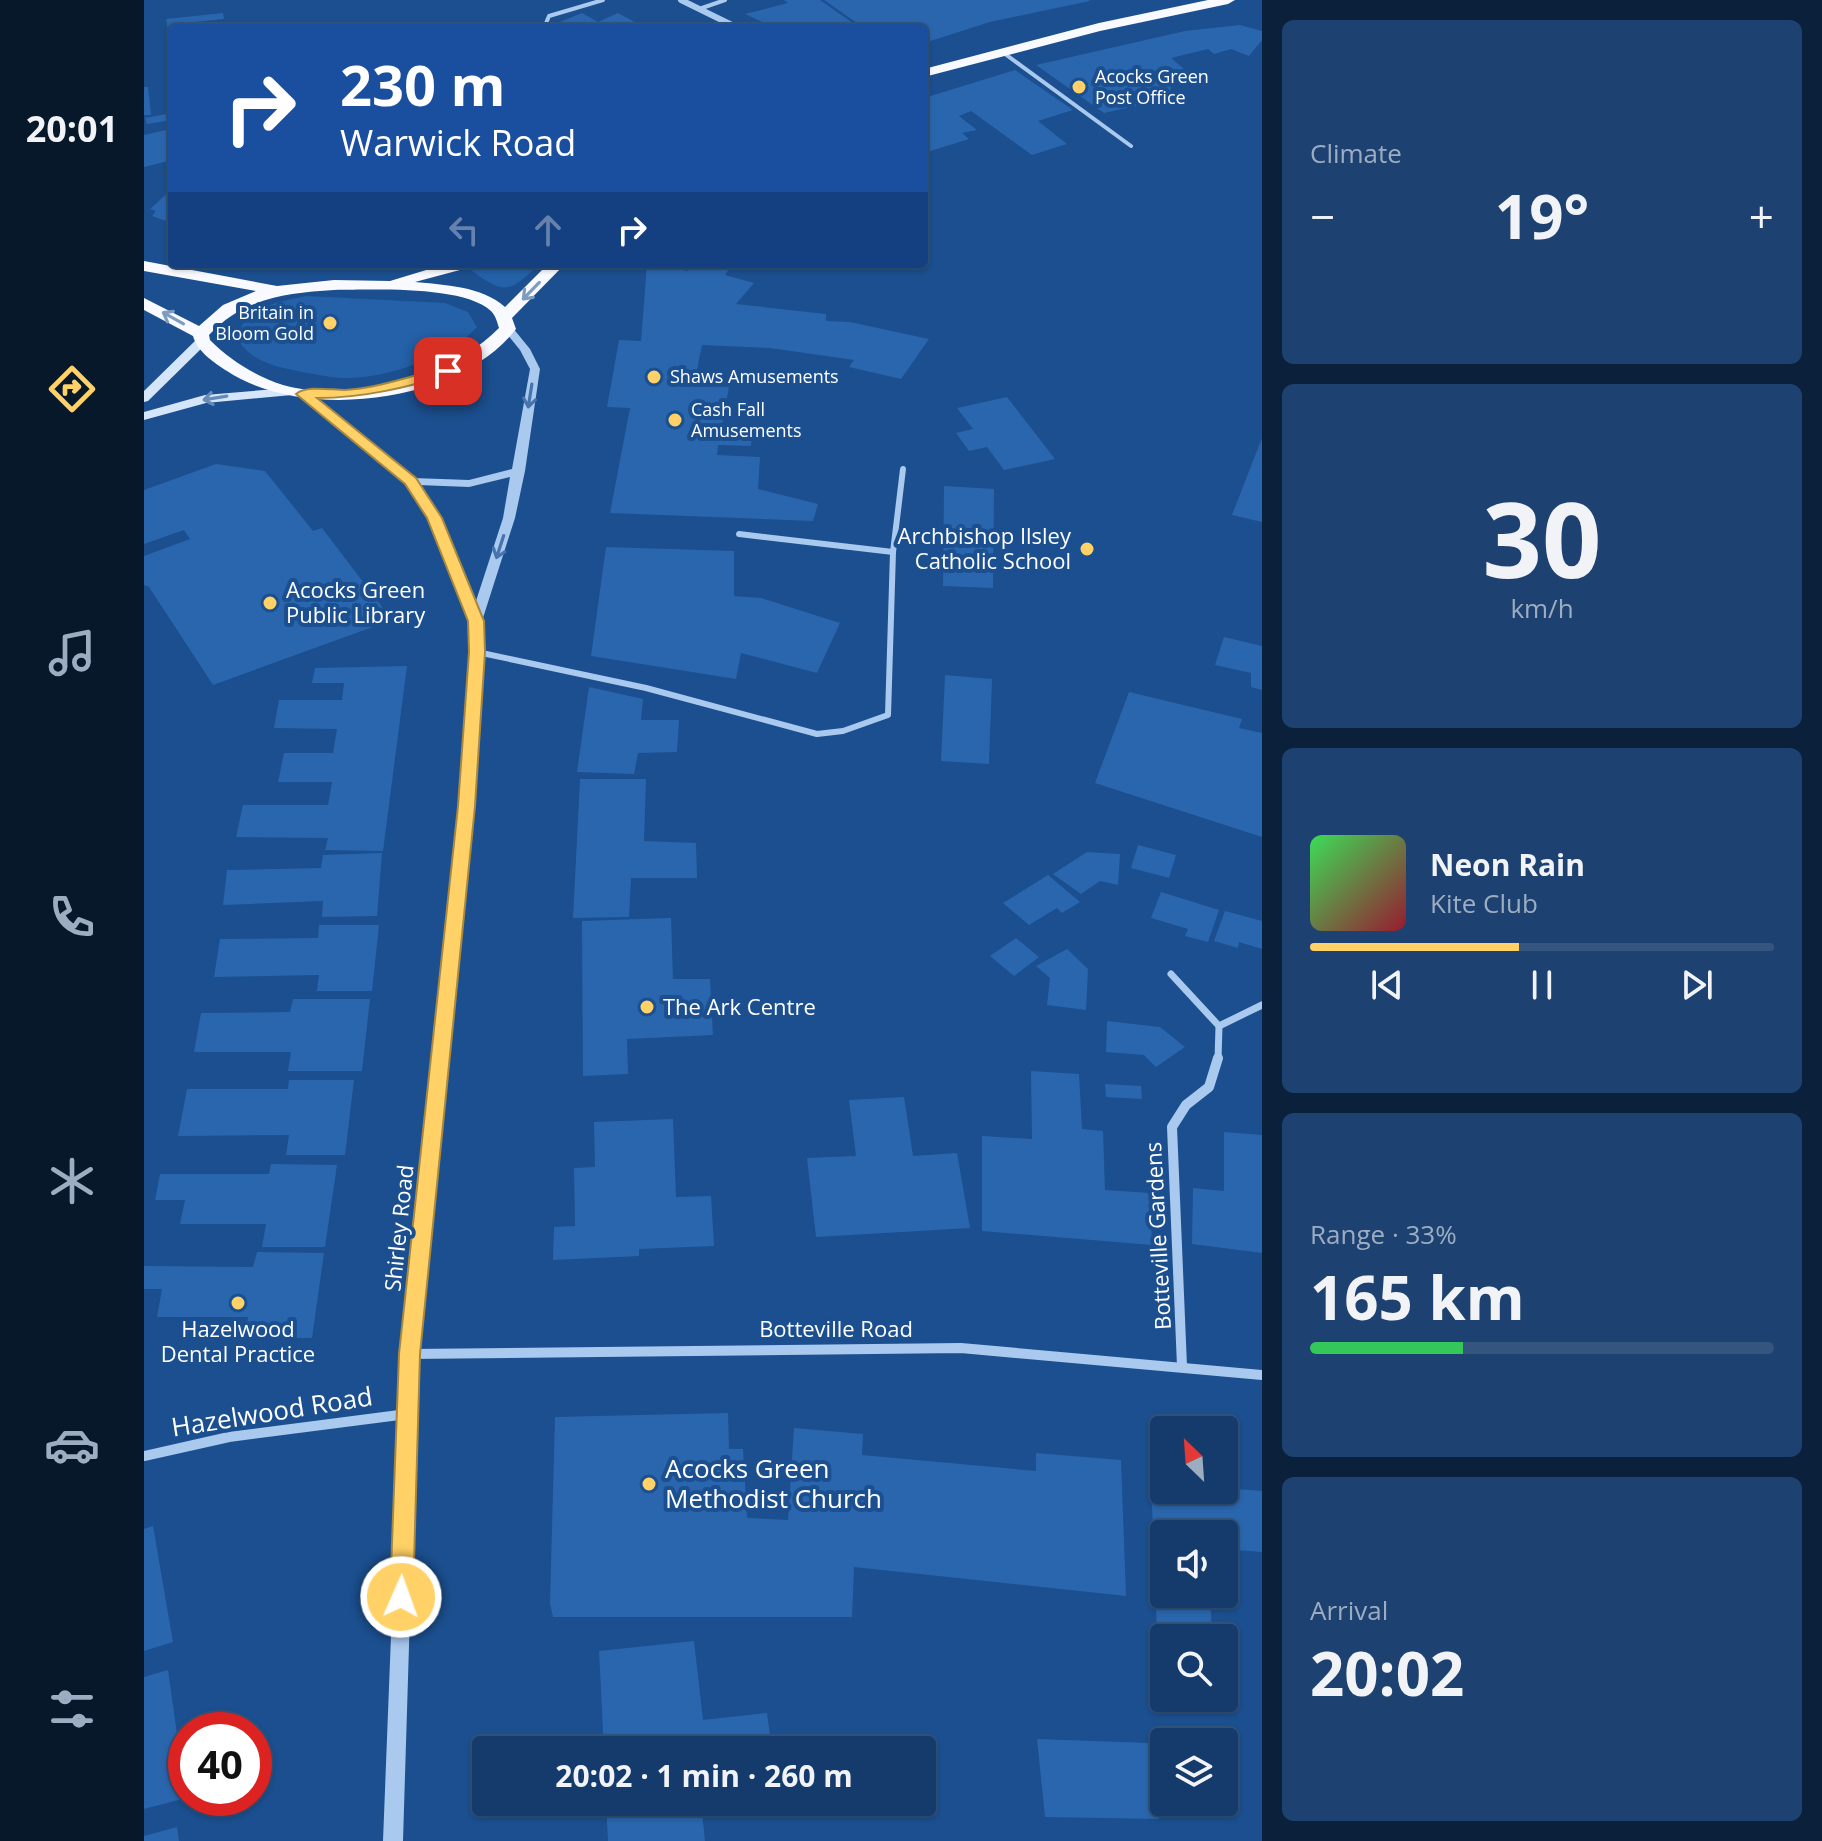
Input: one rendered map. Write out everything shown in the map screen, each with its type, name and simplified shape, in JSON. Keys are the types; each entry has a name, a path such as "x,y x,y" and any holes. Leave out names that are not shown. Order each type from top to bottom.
{"highway":[{"path":"928,72 1001,51 1228,0"},
{"path":"144,266 276,289 381,286 445,291 495,306 506,323"},
{"path":"381,286 450,268"},
{"path":"144,303 202,338 237,369 296,393 347,394 431,377 483,354 554,268"},
{"path":"202,338 226,310 276,289"}],"main road":[{"path":"144,398 202,338"},
{"path":"144,416 205,399 296,393"}],"street":[{"path":"681,0 730,24"},
{"name":"Shirley Road","path":"393,1841 410,1354 467,806 477,652 476,621 509,518 535,369 506,323"},
{"name":"Shirley Road","path":"296,393 410,481 434,518 476,621"},
{"path":"410,481 469,484 519,471"},
{"path":"1171,974 1219,1026 1262,1005"},
{"name":"Botteville Gardens","path":"1182,1366 1172,1127 1186,1105 1209,1087 1218,1063 1219,1026"},
{"name":"Botteville Road","path":"410,1354 961,1348 1262,1375"},
{"name":"Hazelwood Road","path":"144,1456 229,1437 408,1414"}],"lane":[{"path":"546,24 549,16 603,0"},
{"path":"699,9 725,0"},
{"path":"1001,51 1131,146"},
{"path":"477,652 646,688 817,734 843,731 888,715 893,552 903,469"},
{"path":"739,534 893,552"}],"shaded area":[{"path":"474,268 535,268 521,281 507,287 492,284 472,271"},
{"path":"306,296 445,303 468,312 477,327 433,357 396,371 358,378 329,377 276,366 253,356 241,344 237,337 241,327 255,312 274,303"}],"building":[{"path":"784,0 820,0 854,24 766,24 745,14 788,3"},
{"path":"824,0 1090,1 990,22 928,42 928,24 858,24"},
{"path":"223,13 224,19 195,24 168,24 168,30 166,19"},
{"path":"582,13 598,22 618,13 639,24 555,24"},
{"path":"1240,25 1262,31 1262,40 1249,56 1231,49 1214,54 1208,49 1171,58 1184,69 1167,73 1174,79 1170,91 1138,98 1145,104 1104,113 1036,65 1185,31"},
{"path":"1015,70 1073,110 1038,121 1067,144 1032,155 971,111 959,116 977,130 962,133 969,139 928,152 928,97"},
{"path":"144,87 148,87 151,115 144,115"},
{"path":"168,114 168,121 147,124 145,118"},
{"path":"166,130 168,161 144,167 144,135"},
{"path":"168,193 168,222 152,216 156,211 150,209"},
{"path":"647,268 688,271 690,268 730,268 725,275 754,283 736,304 826,314 826,321 850,322 929,339 901,379 849,367 854,360 770,348 702,345 694,385 729,387 721,431 752,433 751,446 718,445 717,455 760,457 758,489 818,504 813,521 610,513 630,408 607,407 619,340 641,341"},
{"path":"1007,397 1055,459 1004,470 987,447 969,451 956,433 973,429 957,408"},
{"path":"1262,438 1262,522 1232,515"},
{"name":"Acocks Green Public Library","path":"216,464 265,471 313,531 322,528 392,620 213,685 149,587 144,585 144,556 190,539 184,530 144,544 144,490"},
{"path":"944,486 994,489 993,588 943,586"},
{"path":"606,547 734,551 734,596 761,598 840,623 817,673 741,653 736,679 591,656"},
{"path":"1224,637 1262,646 1262,690 1251,687 1251,673 1215,665"},
{"path":"407,666 383,851 325,850 328,838 236,837 243,805 328,805 332,782 278,782 284,753 333,753 337,729 274,728 279,700 342,700 344,683 312,683 315,668"},
{"path":"945,675 992,679 989,764 941,761"},
{"path":"589,687 643,699 641,720 679,720 677,752 638,753 634,774 577,772"},
{"path":"1129,692 1242,719 1239,728 1262,733 1262,837 1095,783"},
{"path":"580,779 646,779 644,841 696,843 697,878 631,878 629,917 573,918"},
{"path":"1138,845 1176,855 1169,878 1131,868"},
{"path":"1087,852 1120,854 1118,885 1100,881 1081,894 1053,874"},
{"path":"382,853 377,916 322,917 323,901 223,905 227,870 321,868 323,855"},
{"path":"1048,875 1080,902 1062,913 1057,908 1029,925 1003,903"},
{"path":"1161,892 1219,910 1208,942 1185,936 1188,929 1151,918"},
{"path":"1225,911 1262,921 1262,949 1239,942 1238,948 1214,941"},
{"name":"The Ark Centre","path":"671,918 673,979 710,979 713,1035 627,1039 628,1074 583,1076 582,921"},
{"path":"319,925 379,925 372,991 317,991 319,975 214,977 220,939 318,938"},
{"path":"1016,938 1039,957 1014,976 990,956"},
{"path":"1067,949 1088,969 1086,1010 1047,1005 1050,978 1036,966"},
{"path":"293,999 370,999 362,1071 288,1071 291,1052 194,1052 201,1013 290,1012"},
{"path":"1107,1021 1160,1027 1185,1047 1156,1067 1144,1055 1106,1052"},
{"path":"1031,1071 1079,1074 1082,1129 1103,1131 1105,1190 1150,1193 1152,1245 982,1231 982,1136 1032,1139"},
{"path":"289,1080 354,1080 345,1155 286,1155 289,1135 178,1136 187,1089 288,1089"},
{"path":"1105,1084 1141,1086 1142,1099 1106,1097"},
{"path":"904,1097 913,1156 957,1153 970,1228 816,1237 807,1158 856,1156 849,1100"},
{"path":"673,1119 676,1197 711,1196 714,1246 639,1249 639,1256 553,1260 554,1227 575,1226 574,1168 595,1167 594,1122"},
{"path":"1224,1132 1262,1135 1262,1253 1192,1244 1193,1188 1224,1191"},
{"path":"271,1164 337,1165 325,1247 262,1247 266,1224 180,1224 185,1200 155,1200 160,1174 269,1174"},
{"path":"257,1252 324,1253 312,1338 245,1338 248,1317 157,1317 162,1289 144,1289 144,1266 253,1267"},
{"path":"728,1413 729,1449 743,1449 747,1518 788,1520 794,1428 863,1434 862,1455 1036,1471 1036,1453 1121,1460 1126,1596 854,1567 852,1617 553,1617 550,1603 555,1417"},
{"path":"1238,1489 1262,1491 1262,1552 1238,1550 1238,1520 1153,1520 1152,1504 1238,1504"},
{"path":"153,1526 173,1642 144,1651 144,1529"},
{"path":"1156,1608 1211,1608 1211,1624 1157,1624"},
{"path":"694,1641 703,1720 767,1713 770,1736 603,1736 599,1651"},
{"path":"168,1670 174,1712 168,1712 168,1803 144,1809 144,1677"},
{"path":"1037,1739 1149,1743 1150,1816 1159,1816 1159,1819 1045,1817"},
{"path":"607,1816 702,1816 705,1841 608,1841"},
{"path":"177,1827 179,1841 144,1841 144,1836"}],"place":[{"name":"Acocks Green Post Office","path":"1079,87"},
{"name":"Britain in Bloom Gold","path":"330,323"},
{"name":"Shaws Amusements","path":"654,377"},
{"name":"Cash Fall Amusements","path":"675,420"},
{"name":"Archbishop Ilsley Catholic School","path":"1087,549"},
{"name":"Acocks Green Public Library","path":"270,603"},
{"name":"The Ark Centre","path":"647,1007"},
{"name":"Hazelwood Dental Practice","path":"238,1303"},
{"name":"Acocks Green Methodist Church","path":"649,1484"}],"route":[{"path":"401,1597 410,1354 467,806 477,652 476,621 434,518 410,481 303,394 347,394 393,387 448,371"}]}
